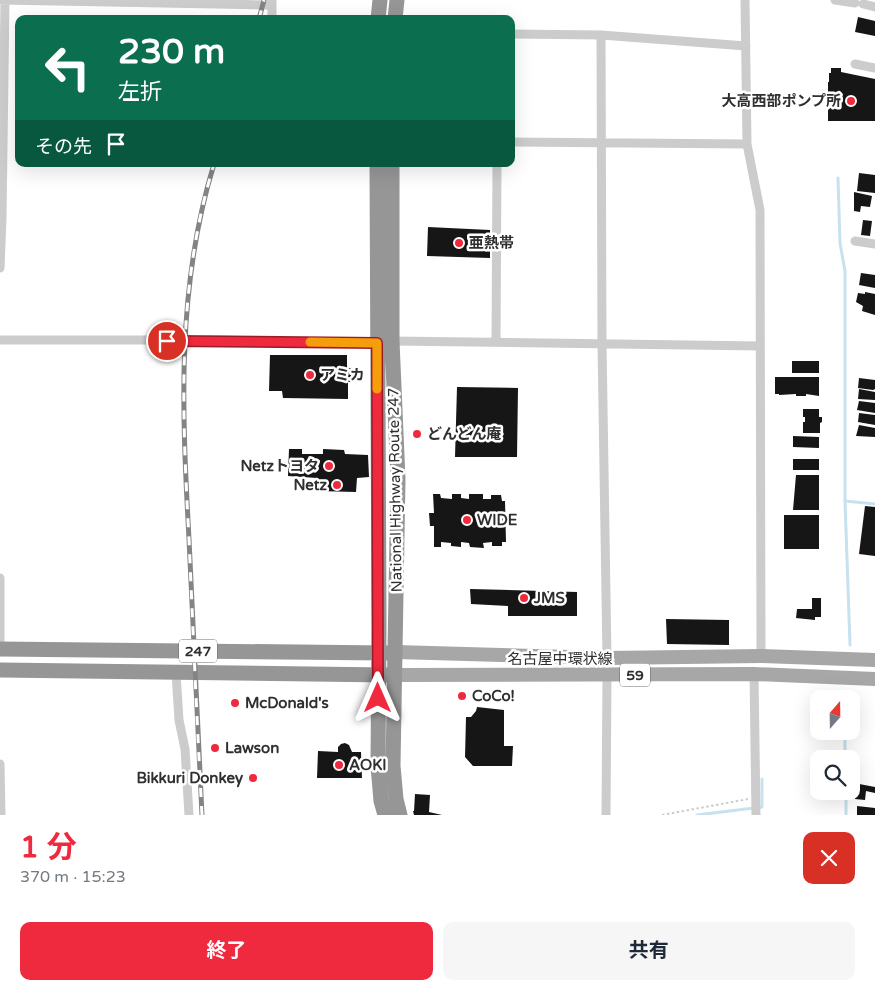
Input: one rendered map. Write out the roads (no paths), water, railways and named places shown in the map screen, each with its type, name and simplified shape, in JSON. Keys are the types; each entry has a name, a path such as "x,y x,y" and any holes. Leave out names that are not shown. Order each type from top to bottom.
{"highway":[{"path":"378,15 380,0"},
{"path":"395,15 397,0"},
{"name":"National Highway Route 247","path":"377,167 384,342 398,479 393,766 396,798 400,815"},
{"name":"National Highway Route 247","path":"385,815 381,802 378,766 378,653 384,342 392,167"},
{"name":"247","path":"0,649 396,652"},
{"name":"247","path":"0,670 395,675"}],"main road":[{"name":"名古屋中環状線","path":"396,652 607,658 761,656 875,660"},
{"name":"名古屋中環状線","path":"395,675 754,674 875,679"}],"street":[{"path":"0,0 271,2 272,15"},
{"path":"0,268 5,0"},
{"path":"746,0 747,144 760,210 761,656"},
{"path":"835,0 875,7"},
{"path":"515,34 602,35 746,46"},
{"path":"602,35 602,344 607,658"},
{"path":"855,64 875,68"},
{"path":"515,142 747,144"},
{"path":"496,342 497,167"},
{"path":"855,241 875,244"},
{"path":"0,340 496,342 760,346"},
{"path":"0,578 0,653"},
{"path":"176,673 179,720 185,749 190,815"},
{"path":"754,674 756,815"},
{"path":"606,815 607,675"},
{"path":"0,764 1,815"}],"waterway":[{"path":"838,178 840,243 845,271 845,501 850,645"},
{"path":"845,501 875,504"},
{"path":"845,740 845,750"},
{"path":"697,815 762,807 762,779"},
{"path":"846,800 846,815"}],"railway":[{"path":"260,15 264,0"},
{"path":"202,815 184,397 188,303 193,257 202,210 213,167"}],"place":[{"name":"大高西部ポンプ所","path":"851,101"},
{"name":"亜熱帯","path":"459,243"},
{"name":"アミカ","path":"310,375"},
{"name":"どんどん庵","path":"417,434"},
{"name":"Netzトヨタ","path":"329,466"},
{"name":"Netz","path":"337,485"},
{"name":"WIDE","path":"467,520"},
{"name":"JMS","path":"524,598"},
{"name":"CoCo!","path":"462,696"},
{"name":"McDonald's","path":"235,703"},
{"name":"Lawson","path":"215,748"},
{"name":"AOKI","path":"339,765"},
{"name":"Bikkuri Donkey","path":"253,778"}]}
